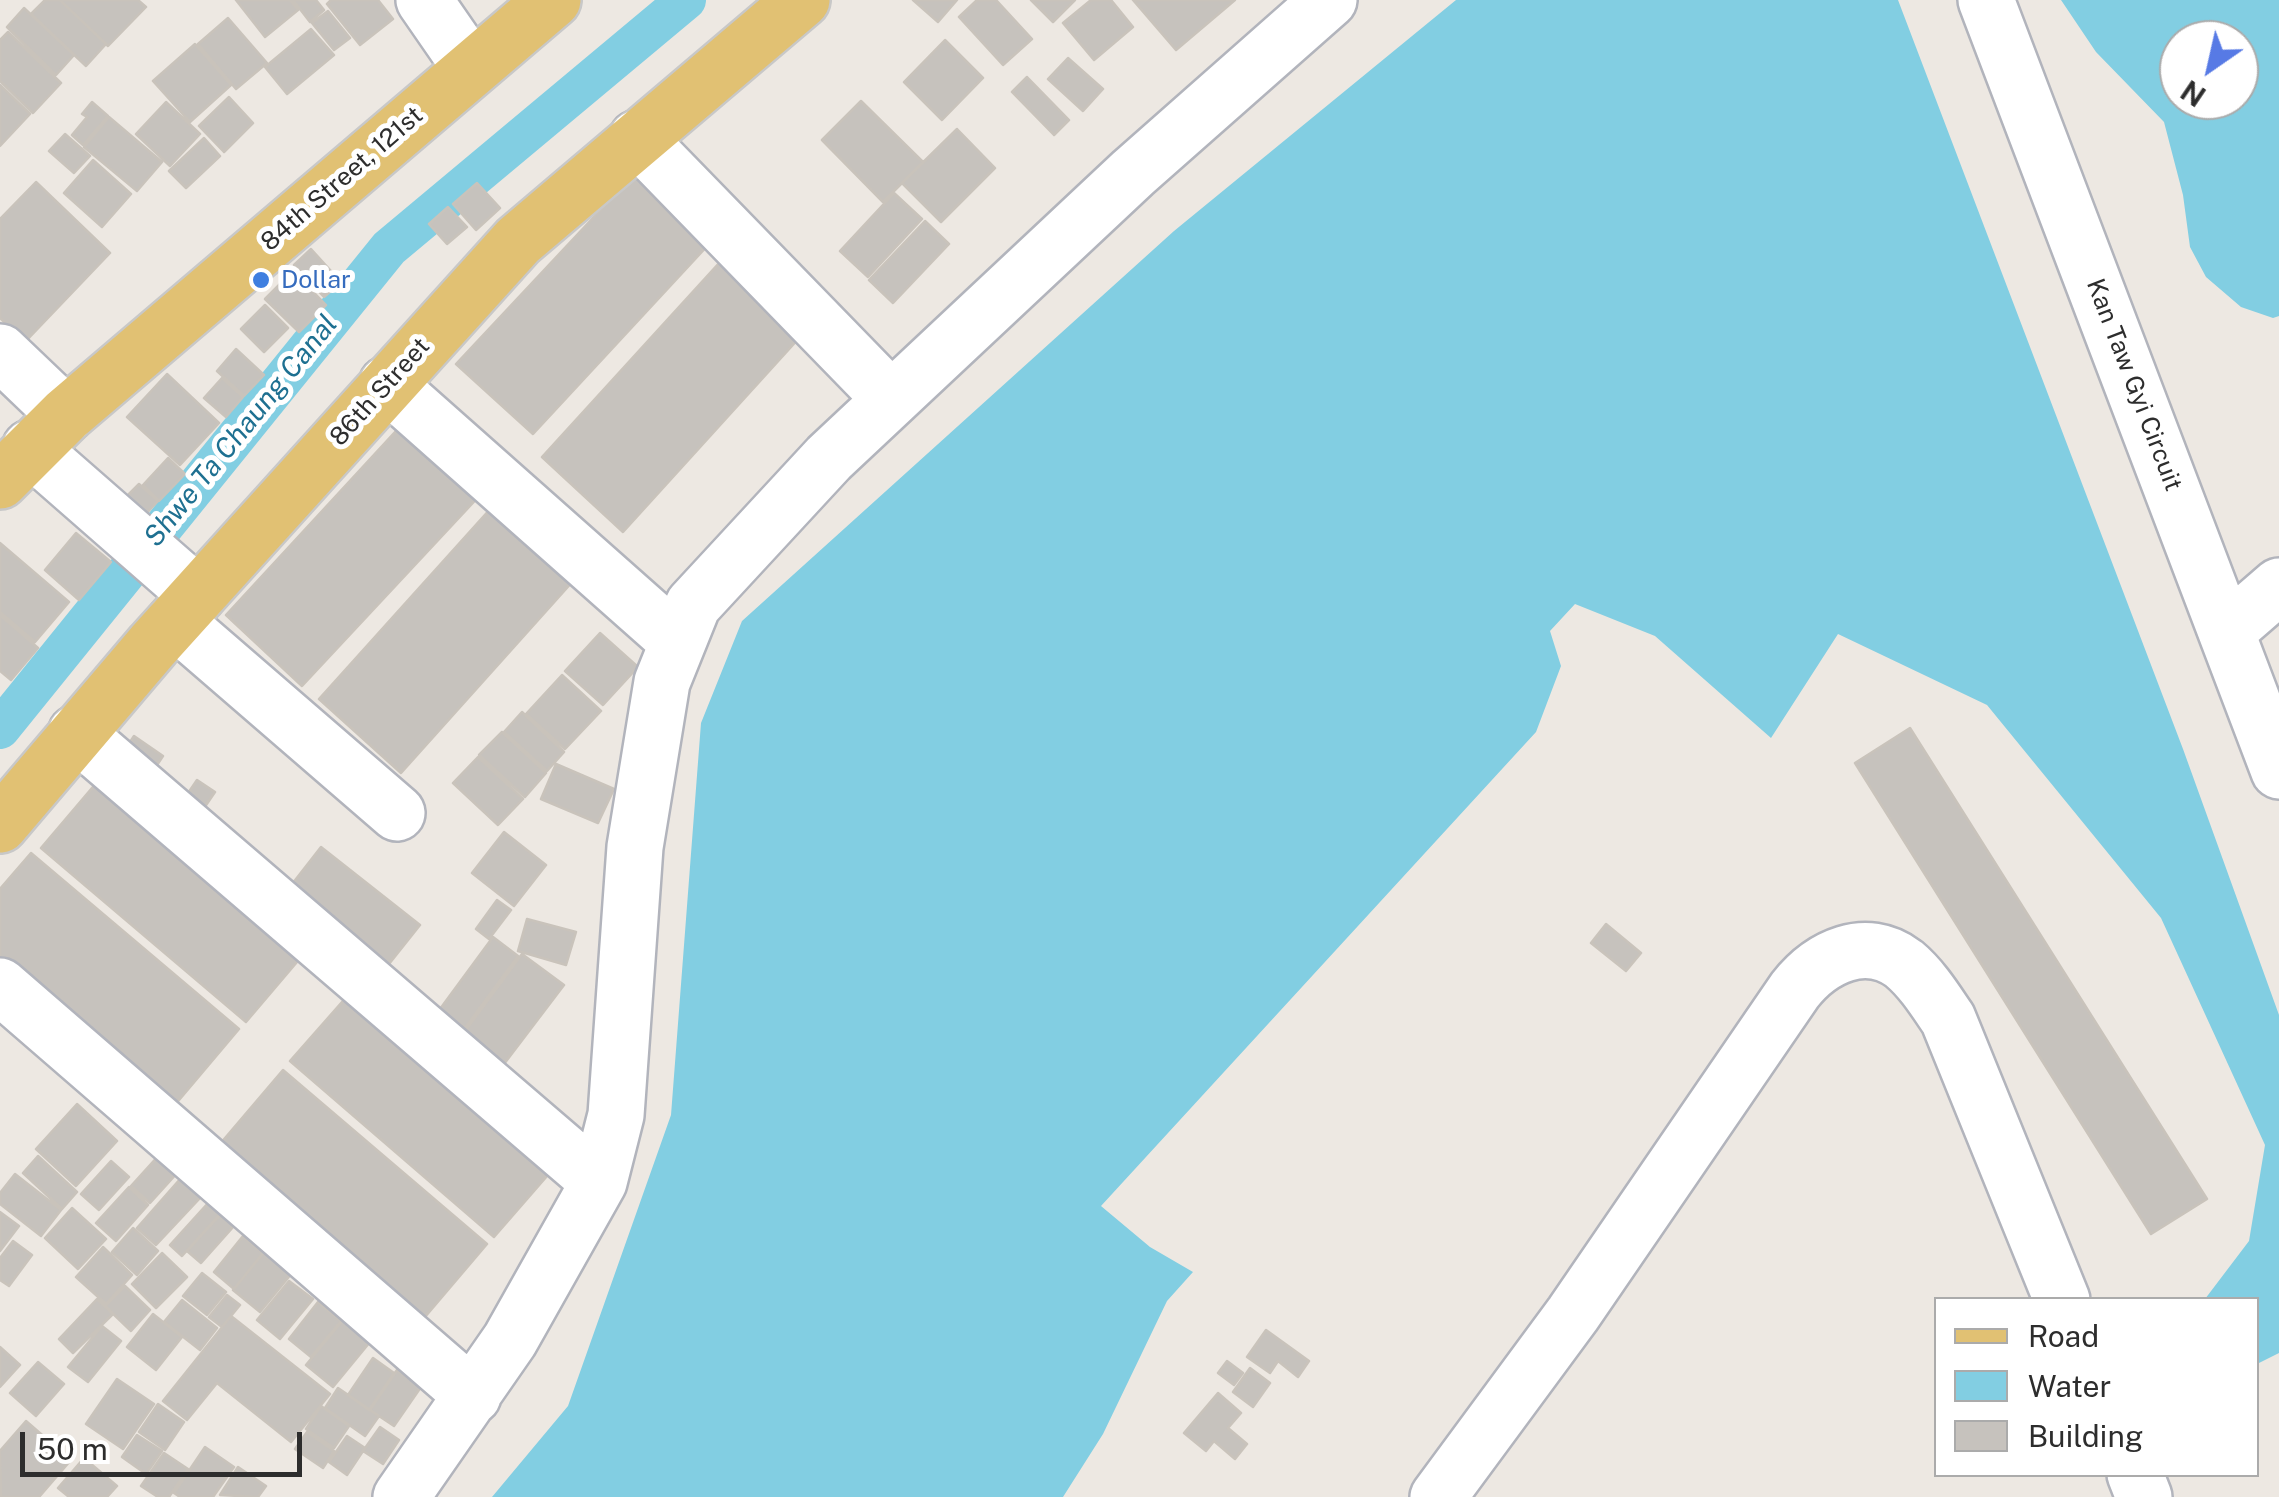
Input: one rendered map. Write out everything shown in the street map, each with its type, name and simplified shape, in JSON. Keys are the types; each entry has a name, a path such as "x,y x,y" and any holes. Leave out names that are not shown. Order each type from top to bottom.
{"main road":[{"name":"84th Street, 121st","path":"32,448 553,0"},
{"name":"86th Street","path":"0,825 76,732 169,582 387,384 518,241 802,0"}],"street":[{"path":"424,0 472,68"},
{"path":"401,1497 510,1340 599,1182 616,1115 635,847 662,682 693,605 828,458 1133,173 1329,0"},
{"name":"Kan Taw Gyi Circuit","path":"1986,0 2279,771"},
{"path":"637,138 891,400"},
{"path":"0,352 32,448 397,813"},
{"path":"387,384 678,642"},
{"path":"2227,631 2279,586"},
{"path":"76,732 599,1182"},
{"path":"1438,1497 1573,1314 1795,990 1809,972 1848,952 1884,953 1904,964 1948,1019 2061,1297"},
{"path":"0,986 474,1396"}],"water":[{"path":"1456,0 1898,0 2183,749 2279,1015 2279,1353 2259,1363 2259,1297 2207,1297 2249,1241 2265,1145 2161,918 1987,705 1838,634 1771,738 1655,636 1575,604 1550,631 1561,666 1536,732 1101,1206 1150,1247 1193,1272 1167,1301 1103,1434 1063,1497 492,1497 568,1406 671,1115 701,723 742,621 1174,231"},
{"path":"2061,0 2279,0 2279,316 2273,318 2241,307 2206,277 2190,247 2183,195 2162,120 2259,120 2259,20 2159,20 2159,117 2096,52"}],"building":[{"path":"45,0 60,0 106,44 86,66 31,14"},
{"path":"60,0 138,0 146,7 108,46"},
{"path":"236,0 290,0 298,10 265,37"},
{"path":"293,0 316,0 324,10 310,22"},
{"path":"331,0 378,0 393,19 360,45 327,4"},
{"path":"913,0 957,0 938,22"},
{"path":"977,0 996,0 1032,39 1003,65 959,17"},
{"path":"1031,0 1075,0 1053,22"},
{"path":"1091,0 1111,0 1133,27 1094,60 1063,23"},
{"path":"1133,0 1235,0 1176,50"},
{"path":"24,8 74,55 56,75 7,27"},
{"path":"328,11 350,38 334,50 312,23"},
{"path":"228,18 267,63 236,89 198,44"},
{"path":"311,29 334,55 287,94 265,67"},
{"path":"8,32 61,83 33,113 0,81 0,40"},
{"path":"945,40 983,78 942,120 904,82"},
{"path":"195,44 231,85 190,122 153,81"},
{"path":"1068,58 1103,89 1083,111 1048,79"},
{"path":"1027,77 1069,120 1054,135 1012,92"},
{"path":"0,85 30,114 0,146"},
{"path":"229,97 253,123 224,152 199,126"},
{"path":"861,101 923,162 883,202 822,140"},
{"path":"92,102 108,116 83,145 72,135 87,117 82,114"},
{"path":"166,102 200,134 170,166 136,134"},
{"path":"109,117 162,162 137,191 84,147"},
{"path":"957,129 995,168 941,222 902,183"},
{"path":"65,134 90,156 74,173 49,151"},
{"path":"204,138 220,156 186,188 169,171"},
{"path":"93,160 131,194 102,227 64,193"},
{"path":"636,172 711,242 533,434 456,364"},
{"path":"36,182 110,253 25,342 0,318 0,219"},
{"path":"477,183 500,208 476,230 453,204"},
{"path":"894,193 922,219 868,277 840,251"},
{"path":"448,207 467,227 447,244 429,224"},
{"path":"925,221 949,244 893,303 869,280"},
{"path":"311,249 341,282 324,297 294,265"},
{"path":"720,262 801,336 623,532 542,457"},
{"path":"293,271 326,305 299,332 265,299"},
{"path":"265,305 288,328 264,352 241,329"},
{"path":"236,349 264,375 244,396 217,371"},
{"path":"167,374 219,423 180,465 127,417"},
{"path":"222,378 243,397 226,417 204,398"},
{"path":"407,419 484,491 302,686 226,615"},
{"path":"168,458 185,474 159,501 143,485"},
{"path":"139,484 158,501 144,516 125,498"},
{"path":"501,497 583,570 401,773 319,699"},
{"path":"76,533 111,562 79,600 45,570"},
{"path":"0,543 69,602 35,642 0,612"},
{"path":"0,615 38,648 11,680 0,671"},
{"path":"600,633 638,667 603,705 565,671"},
{"path":"562,675 601,711 565,749 526,714"},
{"path":"522,712 564,752 547,771 504,732"},
{"path":"1910,728 2207,1199 2151,1234 1855,763"},
{"path":"502,732 546,773 525,797 479,755"},
{"path":"134,736 163,756 151,774 122,754"},
{"path":"478,757 523,799 498,825 453,783"},
{"path":"556,764 614,789 598,823 541,799"},
{"path":"109,768 314,942 246,1022 41,848"},
{"path":"197,780 215,792 202,811 184,799"},
{"path":"504,832 546,865 514,906 472,873"},
{"path":"321,847 420,925 381,974 282,897"},
{"path":"31,853 239,1029 174,1106 0,958 0,889"},
{"path":"497,900 511,910 489,939 476,929"},
{"path":"527,919 576,932 566,965 518,951"},
{"path":"1606,924 1641,953 1626,971 1591,943"},
{"path":"493,937 518,956 465,1028 440,1009"},
{"path":"522,954 564,985 504,1064 463,1034"},
{"path":"357,985 561,1160 494,1237 290,1061"},
{"path":"283,1070 487,1244 419,1324 214,1151"},
{"path":"77,1104 117,1141 76,1186 36,1149"},
{"path":"160,1154 179,1171 150,1203 131,1186"},
{"path":"38,1156 77,1192 62,1209 23,1173"},
{"path":"111,1161 129,1177 99,1210 81,1194"},
{"path":"15,1174 61,1210 41,1236 0,1204 0,1193"},
{"path":"181,1178 201,1197 156,1245 137,1228"},
{"path":"129,1187 148,1205 116,1241 96,1223"},
{"path":"209,1202 221,1213 182,1256 170,1245"},
{"path":"72,1208 106,1239 78,1269 45,1238"},
{"path":"0,1212 19,1226 0,1251"},
{"path":"221,1214 234,1226 201,1263 187,1251"},
{"path":"133,1228 158,1251 137,1275 112,1252"},
{"path":"243,1236 263,1253 234,1289 214,1272"},
{"path":"13,1241 32,1255 9,1286 0,1280 0,1258"},
{"path":"103,1247 132,1275 106,1304 76,1277"},
{"path":"265,1251 292,1273 260,1312 233,1290"},
{"path":"162,1253 187,1277 156,1308 132,1284"},
{"path":"202,1273 226,1292 207,1315 183,1296"},
{"path":"289,1281 313,1299 280,1339 257,1320"},
{"path":"125,1286 150,1310 131,1331 105,1306"},
{"path":"227,1295 240,1305 222,1327 209,1317"},
{"path":"97,1299 113,1314 73,1353 59,1339"},
{"path":"182,1300 217,1328 200,1350 164,1322"},
{"path":"318,1302 341,1321 311,1357 289,1339"},
{"path":"153,1314 182,1337 156,1370 127,1347"},
{"path":"231,1316 330,1394 291,1442 217,1383 187,1420 163,1401"},
{"path":"343,1320 370,1342 333,1387 306,1365"},
{"path":"102,1326 121,1341 88,1382 68,1367"},
{"path":"1266,1330 1309,1361 1298,1377 1278,1361 1270,1373 1247,1357"},
{"path":"0,1347 20,1365 0,1387"},
{"path":"373,1358 394,1373 369,1410 348,1395"},
{"path":"1227,1361 1243,1373 1234,1385 1218,1373"},
{"path":"38,1362 64,1384 36,1416 10,1393"},
{"path":"1250,1368 1270,1383 1253,1407 1233,1392"},
{"path":"397,1370 421,1387 394,1426 370,1410"},
{"path":"117,1379 154,1404 123,1449 86,1424"},
{"path":"338,1388 379,1416 365,1436 325,1408"},
{"path":"1218,1393 1241,1413 1228,1428 1247,1444 1235,1459 1214,1441 1206,1451 1184,1433"},
{"path":"158,1404 184,1422 165,1450 139,1432"},
{"path":"321,1406 349,1426 334,1448 306,1429"},
{"path":"26,1421 71,1460 39,1497 1,1497 0,1451"},
{"path":"380,1427 399,1440 383,1464 363,1451"},
{"path":"307,1432 334,1451 323,1468 295,1449"},
{"path":"137,1435 162,1451 146,1474 122,1457"},
{"path":"347,1436 365,1448 347,1475 329,1462"},
{"path":"205,1447 234,1467 213,1497 180,1497 174,1493"},
{"path":"164,1453 188,1469 169,1497 158,1497 141,1486"},
{"path":"84,1458 117,1486 107,1497 69,1497 58,1488"},
{"path":"238,1467 266,1486 258,1497 220,1495"}],"waterway":[{"name":"Shwe Ta Chaung Canal","path":"0,729 389,248 686,0"}],"place":[{"name":"Dollar","path":"261,280"}]}
